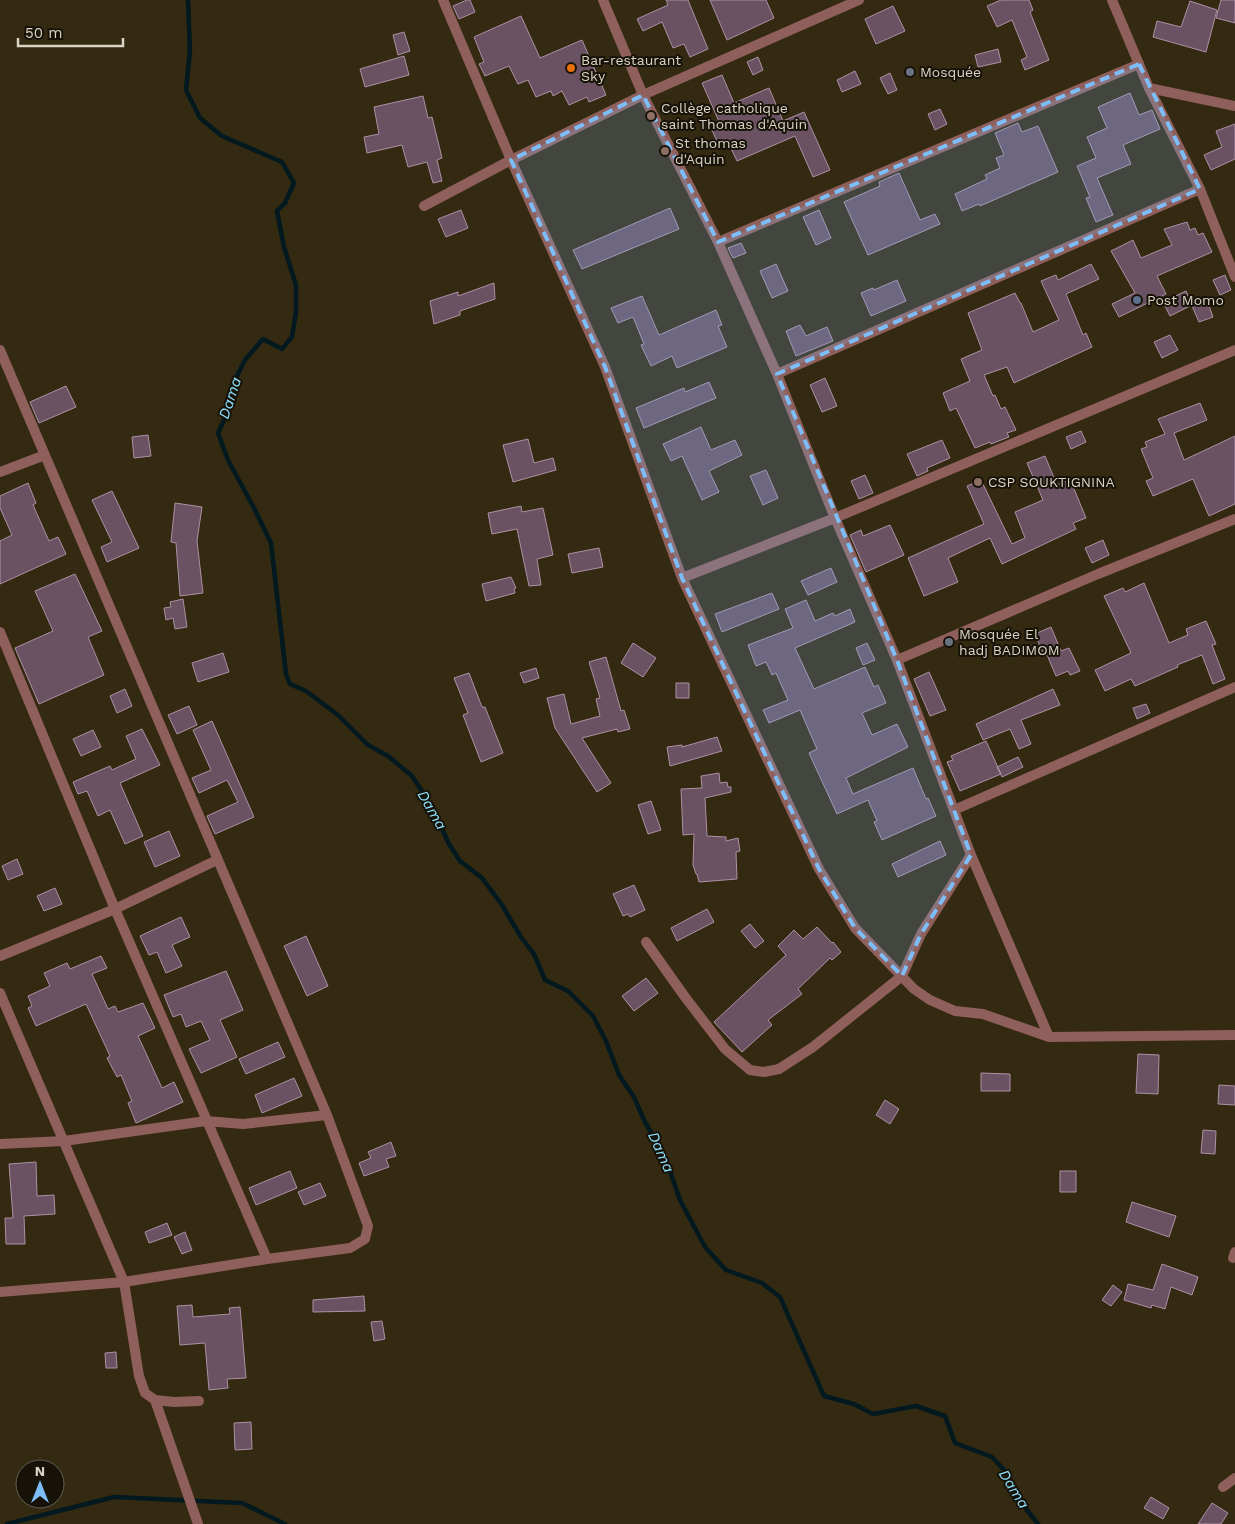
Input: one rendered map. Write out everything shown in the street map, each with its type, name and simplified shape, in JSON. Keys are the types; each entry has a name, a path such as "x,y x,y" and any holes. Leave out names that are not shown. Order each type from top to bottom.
{"street":[{"path":"442,0 511,160 605,367 682,578 819,870 855,928 914,989 930,1000 955,1010 983,1014 1049,1037 1235,1035"},
{"path":"602,0 643,95 718,242 777,374 835,518 897,660 971,855 1049,1037"},
{"path":"424,206 511,160 643,95 859,0"},
{"path":"1112,0 1149,88 1200,189 1235,277"},
{"path":"718,242 1139,64"},
{"path":"1149,88 1235,106"},
{"path":"777,374 1200,189"},
{"path":"0,350 327,1115 368,1226 365,1239 350,1248 124,1282 0,1292"},
{"path":"682,578 835,518 1235,350"},
{"path":"0,472 45,455"},
{"path":"897,660 1098,574 1235,519"},
{"path":"0,632 115,909 267,1259"},
{"path":"954,810 1235,687"},
{"path":"646,942 725,1049 750,1070 764,1072 779,1069 806,1052 902,976 921,934 971,855"},
{"path":"0,956 115,909 218,860"},
{"path":"0,993 124,1282 139,1376 145,1393 155,1400 174,1402 199,1401"},
{"path":"0,1144 64,1141 206,1121 243,1124 327,1115"},
{"path":"155,1400 198,1524"},
{"path":"1223,1487 1235,1478"}],"highlighted area":[{"path":"1139,64 1200,189 777,374 897,660 971,855 921,934 902,976 855,928 819,869 682,578 605,367 511,160 643,95 718,242"}],"building":[{"path":"470,0 475,12 459,19 453,6"},
{"path":"666,0 688,0 708,49 690,57 684,44 673,48 662,22 643,31 637,19 668,5"},
{"path":"710,0 766,0 774,18 727,40"},
{"path":"1001,0 1029,0 1033,10 1030,12 1049,60 1025,70 1021,60 1027,57 1012,20 997,27 987,6"},
{"path":"1221,0 1235,0 1235,23 1216,18"},
{"path":"1190,1 1217,10 1206,52 1153,37 1157,21 1181,27"},
{"path":"893,6 905,31 876,44 865,19"},
{"path":"521,16 540,58 582,40 606,95 589,102 587,97 569,105 562,91 553,96 551,91 536,97 528,80 518,84 509,66 485,76 479,64 484,62 474,37"},
{"path":"404,32 410,51 398,55 393,35"},
{"path":"998,49 1001,62 978,67 975,55"},
{"path":"404,56 409,75 365,87 360,69"},
{"path":"758,57 763,70 753,75 747,62"},
{"path":"855,71 861,84 842,92 837,80"},
{"path":"890,73 897,90 888,94 880,78"},
{"path":"722,75 734,103 769,88 783,121 804,112 830,170 813,177 795,136 737,161 728,142 719,146 712,130 721,126 702,83"},
{"path":"1130,93 1139,115 1152,110 1160,129 1123,145 1131,164 1097,178 1113,215 1096,222 1086,198 1090,197 1077,166 1096,158 1087,137 1107,128 1098,107"},
{"path":"423,96 428,118 432,117 442,158 437,160 442,181 433,183 427,162 408,167 402,145 367,153 364,137 379,134 374,107"},
{"path":"940,109 947,124 935,130 928,114"},
{"path":"1018,123 1022,132 1038,126 1058,172 980,206 979,204 962,211 955,194 987,179 985,175 1000,168 996,158 1004,155 995,133"},
{"path":"1235,124 1235,159 1211,170 1204,155 1222,147 1216,131"},
{"path":"899,173 920,220 935,214 940,224 868,255 844,202 880,186 879,182"},
{"path":"670,208 679,229 582,269 573,250"},
{"path":"461,210 468,228 446,237 438,219"},
{"path":"819,210 831,238 816,245 803,217"},
{"path":"1187,222 1190,230 1195,228 1198,235 1203,233 1212,252 1157,276 1166,294 1119,317 1112,304 1135,293 1111,251 1133,240 1141,258 1172,245 1164,229"},
{"path":"741,243 746,253 733,258 728,248"},
{"path":"776,264 788,291 772,298 760,271"},
{"path":"1091,264 1099,279 1066,294 1083,335 1086,333 1092,347 1014,383 1007,367 984,375 993,396 995,395 1001,409 1005,407 1016,430 1007,433 1009,437 975,448 956,408 950,411 943,393 970,381 961,359 982,350 968,313 1015,293 1033,332 1059,320 1041,281 1056,275 1058,280"},
{"path":"1225,275 1231,290 1220,295 1213,280"},
{"path":"897,280 906,301 871,316 861,293 873,288 874,290"},
{"path":"494,283 495,299 460,311 460,315 434,324 430,301 458,292 458,296"},
{"path":"1186,291 1192,305 1170,316 1163,302"},
{"path":"642,296 659,335 716,310 722,325 718,326 727,347 677,368 672,356 651,366 641,345 644,344 633,317 618,323 611,308"},
{"path":"1207,300 1213,317 1199,322 1192,306"},
{"path":"800,325 806,336 827,327 833,341 796,356 786,331"},
{"path":"1170,335 1178,350 1162,358 1154,342"},
{"path":"825,378 837,406 822,412 810,385"},
{"path":"709,382 716,398 644,428 636,408 684,388 685,392"},
{"path":"66,386 76,407 39,423 30,402"},
{"path":"1200,403 1207,420 1174,433 1184,460 1235,436 1235,504 1209,516 1193,479 1153,496 1146,481 1153,478 1141,449 1147,447 1145,442 1165,434 1158,419"},
{"path":"701,427 711,450 735,440 742,455 709,471 719,492 702,500 682,456 671,461 663,444"},
{"path":"1081,431 1086,442 1071,449 1066,437"},
{"path":"148,435 151,456 134,458 132,437"},
{"path":"528,439 534,463 553,458 556,470 513,482 503,445"},
{"path":"942,440 950,458 927,468 928,471 917,476 907,454"},
{"path":"1045,456 1057,485 1070,479 1086,518 1073,523 1076,529 1002,564 990,538 948,558 958,582 924,596 908,558 984,524 967,486 981,480 1012,544 1025,538 1015,512 1043,500 1027,463"},
{"path":"766,470 778,498 763,505 750,476"},
{"path":"865,475 873,493 859,499 851,481"},
{"path":"28,483 36,503 33,505 49,541 58,537 66,554 0,584 0,541 12,535 0,508 0,496"},
{"path":"112,491 139,548 107,562 101,547 112,542 92,500"},
{"path":"175,503 202,507 197,541 203,593 180,596 176,543 171,542"},
{"path":"521,506 522,512 543,508 553,555 537,559 541,585 529,586 517,529 492,534 488,513"},
{"path":"890,525 904,555 866,572 850,535 861,530 863,536"},
{"path":"1103,540 1109,555 1092,563 1085,548"},
{"path":"599,548 603,567 572,573 568,554"},
{"path":"831,568 837,582 808,595 801,581"},
{"path":"75,574 102,631 88,637 104,675 39,704 15,648 53,631 35,591"},
{"path":"511,577 516,588 514,589 515,593 486,601 482,584"},
{"path":"1144,583 1169,643 1188,635 1186,629 1206,621 1216,644 1212,645 1225,679 1213,684 1202,655 1135,686 1131,679 1105,691 1095,670 1131,653 1104,596 1123,588 1125,592"},
{"path":"772,593 779,609 722,632 715,614"},
{"path":"183,599 187,627 175,629 173,618 166,620 164,608 171,607 170,602"},
{"path":"806,600 815,621 833,613 835,616 850,609 855,622 795,648 814,689 865,667 874,687 878,685 886,703 862,713 872,735 897,724 908,747 846,778 853,794 913,768 926,799 928,798 936,816 882,840 874,822 877,821 868,800 837,814 809,753 817,749 800,710 769,723 763,710 788,700 776,673 772,675 766,662 756,666 748,645 793,628 785,609"},
{"path":"1051,627 1061,651 1069,648 1080,671 1070,675 1068,671 1056,676 1047,655 1044,656 1035,634"},
{"path":"633,643 656,658 643,677 621,663"},
{"path":"867,643 875,660 863,665 856,648"},
{"path":"223,653 229,672 198,682 192,663"},
{"path":"606,657 621,711 624,710 630,729 618,732 617,729 582,738 611,783 597,792 555,728 547,698 564,694 571,724 600,716 596,699 600,698 589,662"},
{"path":"536,668 539,678 524,683 520,673"},
{"path":"929,672 946,710 930,716 914,679"},
{"path":"469,673 503,753 481,762 463,715 468,713 454,678"},
{"path":"676,683 689,683 689,698 676,698"},
{"path":"125,689 132,706 117,713 110,696"},
{"path":"1053,689 1060,705 1021,720 1031,744 1019,749 1010,729 983,740 976,724"},
{"path":"1146,704 1150,713 1137,719 1133,708"},
{"path":"189,706 197,725 177,734 168,715"},
{"path":"212,721 254,817 215,834 207,816 238,802 227,780 199,793 192,778 211,770 193,730"},
{"path":"142,729 160,765 120,783 143,836 125,844 110,810 98,816 87,791 78,794 73,782 110,766 112,770 136,759 126,736"},
{"path":"93,730 101,747 81,756 73,739"},
{"path":"717,737 722,751 670,766 667,747 682,745 682,747"},
{"path":"986,741 1001,774 960,791 947,762 953,760 951,756"},
{"path":"1018,757 1023,767 1002,777 997,767"},
{"path":"719,773 720,783 727,782 728,787 731,787 731,792 705,798 707,836 726,837 726,841 738,838 740,851 736,852 737,879 699,882 693,865 694,834 683,835 681,789 702,788 701,776"},
{"path":"651,801 661,830 648,834 638,805"},
{"path":"169,831 180,856 155,867 144,842"},
{"path":"940,841 946,855 898,877 892,864"},
{"path":"17,859 23,874 8,880 2,866"},
{"path":"634,885 645,910 630,917 628,914 623,916 613,894"},
{"path":"55,888 62,904 44,911 37,896"},
{"path":"707,909 714,922 677,941 671,928"},
{"path":"181,917 190,937 172,945 182,966 166,973 157,952 149,955 140,936"},
{"path":"750,924 764,941 755,948 741,931"},
{"path":"817,927 841,952 832,960 830,958 798,989 802,994 768,1020 772,1025 742,1052 714,1022 786,955 778,946 794,930 803,939"},
{"path":"306,936 328,986 307,996 284,946"},
{"path":"101,956 107,968 92,974 108,1009 115,1006 118,1012 143,1003 155,1028 138,1036 162,1088 174,1082 183,1102 136,1123 128,1103 132,1101 121,1075 117,1077 107,1058 110,1056 86,1004 36,1026 28,1008 32,1006 28,996 50,986 44,973 67,963 70,969"},
{"path":"226,971 243,1010 220,1020 237,1057 201,1073 189,1049 210,1040 201,1021 186,1027 181,1014 173,1017 164,995"},
{"path":"646,978 658,993 634,1011 622,996"},
{"path":"278,1042 285,1057 246,1074 239,1059"},
{"path":"1138,1054 1159,1055 1158,1094 1136,1093"},
{"path":"981,1073 1010,1074 1010,1091 981,1091"},
{"path":"294,1078 302,1096 262,1113 255,1095"},
{"path":"1219,1085 1235,1086 1235,1105 1218,1104"},
{"path":"885,1100 899,1109 890,1124 876,1115"},
{"path":"1203,1130 1216,1131 1215,1154 1201,1153"},
{"path":"391,1142 396,1156 386,1159 389,1167 364,1176 359,1163 371,1158 368,1152"},
{"path":"36,1162 37,1196 54,1195 55,1214 24,1216 25,1244 6,1244 5,1218 13,1218 9,1164"},
{"path":"290,1171 297,1188 256,1205 249,1188"},
{"path":"1060,1171 1076,1171 1076,1192 1060,1192"},
{"path":"320,1183 326,1196 304,1205 298,1192"},
{"path":"1132,1202 1176,1216 1169,1237 1126,1222"},
{"path":"167,1223 172,1235 149,1243 145,1232"},
{"path":"185,1232 192,1250 182,1254 174,1237"},
{"path":"1162,1264 1198,1277 1192,1295 1171,1287 1165,1309 1152,1305 1151,1308 1124,1300 1128,1284 1153,1290"},
{"path":"1113,1285 1122,1292 1111,1306 1102,1300"},
{"path":"364,1296 365,1311 313,1312 313,1300"},
{"path":"192,1305 193,1317 230,1314 229,1308 240,1307 246,1378 227,1379 228,1388 209,1390 205,1343 180,1345 177,1306"},
{"path":"382,1321 385,1339 374,1341 371,1322"},
{"path":"116,1352 117,1368 106,1368 105,1353"},
{"path":"251,1422 252,1449 235,1450 234,1423"},
{"path":"1151,1497 1169,1508 1163,1519 1144,1508"},
{"path":"1212,1503 1228,1513 1221,1524 1198,1524"}],"waterway":[{"name":"Dama","path":"188,0 190,51 186,90 200,118 222,136 282,162 294,183 285,203 277,211 284,247 296,285 296,312 292,337 282,349 263,339 245,360 232,386 227,414 218,433 228,460 271,543 286,674 290,684 306,691 338,715 368,745 388,756 412,776 431,805 449,844 460,861 482,878 502,905 521,937 534,954 545,980 568,991 593,1016 606,1041 619,1075 634,1097 645,1122 664,1154 680,1200 705,1247 726,1270 762,1283 780,1297 824,1396 854,1404 873,1414 916,1406 945,1416 955,1443 992,1457 1007,1473 1019,1500 1038,1524"},
{"path":"7,1524 114,1497 242,1503 285,1524"}],"place":[{"name":"Bar-restaurant Sky","path":"571,68"},
{"name":"Mosquée","path":"910,72"},
{"name":"Collège catholique saint Thomas d'Aquin","path":"651,116"},
{"name":"St thomas d'Aquin","path":"665,151"},
{"name":"Post Momo","path":"1137,300"},
{"name":"CSP SOUKTIGNINA","path":"978,482"},
{"name":"Mosquée El hadj BADIMOM","path":"949,642"}]}
